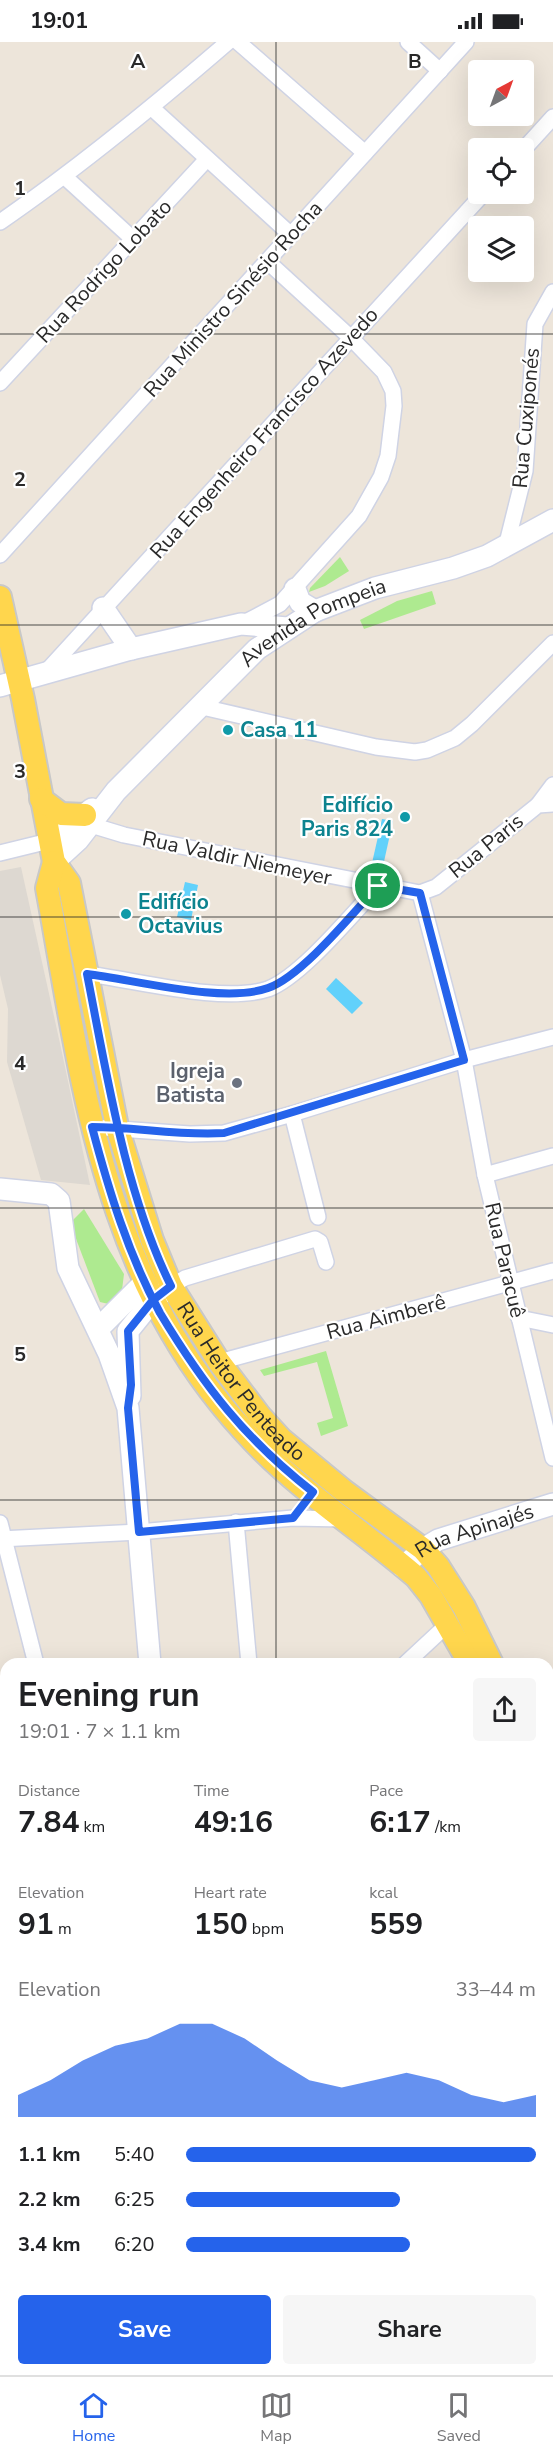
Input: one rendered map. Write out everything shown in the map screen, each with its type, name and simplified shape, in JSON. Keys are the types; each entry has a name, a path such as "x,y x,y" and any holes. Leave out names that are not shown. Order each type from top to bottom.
{"main road":[{"name":"Rua Heitor Penteado","path":"0,597 10,684 41,799 52,851 69,883 117,1127 152,1240 171,1286 219,1362 260,1416 281,1439 344,1491 423,1549 438,1566 464,1607 489,1658"},
{"path":"41,799 61,814 88,820"},
{"name":"Rua Heitor Penteado","path":"52,851 47,888 92,1127 112,1201 148,1292 181,1348 219,1400 256,1444 424,1586 467,1658"},
{"path":"313,1492 327,1485 344,1491"},
{"path":"349,1522 375,1530 406,1553 423,1549"}],"street":[{"path":"0,222 65,177 152,108 228,42"},
{"path":"238,42 365,153"},
{"path":"408,42 440,71"},
{"name":"Rua Ministro Sinésio Rocha","path":"0,555 466,42"},
{"path":"152,108 291,235"},
{"path":"534,138 553,117"},
{"name":"Rua Rodrigo Lobato","path":"0,383 207,159"},
{"path":"65,177 134,240"},
{"name":"Rua Engenheiro Francisco Azevedo","path":"45,673 474,204"},
{"path":"10,684 131,649 233,626 273,609 295,589 359,516 381,477 388,456 394,406 390,381 351,338 267,261"},
{"name":"Rua Cuxiponés","path":"506,547 525,471 535,324 553,292"},
{"name":"Avenida Pompeia","path":"52,851 88,820 243,660 287,628 315,611 375,588 453,568 506,547 553,520"},
{"path":"295,589 300,602 315,611"},
{"path":"103,608 131,649"},
{"path":"233,626 287,628"},
{"path":"233,626 239,640 243,660"},
{"path":"198,706 376,747 415,752 427,750 455,738 553,643"},
{"name":"Rua Paris","path":"420,893 436,886 546,804 553,785"},
{"name":"Rua Valdir Niemeyer","path":"88,820 378,886 420,893"},
{"path":"0,853 52,851"},
{"path":"87,974 227,996 269,988 300,967 378,886"},
{"name":"Rua Paracuê","path":"420,893 464,1060 485,1175 553,1458"},
{"path":"92,1127 205,1134 224,1133 464,1060 553,1037"},
{"path":"292,1114 318,1216"},
{"path":"485,1175 553,1156"},
{"path":"0,1189 56,1197 61,1208 68,1268 98,1329 128,1408"},
{"path":"98,1329 148,1292 171,1286 185,1278 315,1239 320,1242 326,1262"},
{"name":"Rua Aimberê","path":"219,1362 553,1271"},
{"path":"148,1292 128,1331 131,1385 128,1408 150,1658"},
{"path":"519,1318 553,1325"},
{"path":"293,1518 313,1492"},
{"name":"Rua Apinajés","path":"403,1567 423,1549 446,1537 553,1504"},
{"path":"2,1539 139,1532 293,1518 349,1522"},
{"path":"236,1522 248,1658"},
{"path":"0,1523 2,1539 34,1658"},
{"path":"411,1658 448,1624"}],"green space":[{"path":"340,557 349,571 325,586 309,592 310,588"},
{"path":"432,591 436,604 364,629 360,620 397,601"},
{"path":"84,1209 124,1274 122,1290 113,1305 100,1302 70,1223"},
{"path":"326,1351 348,1426 321,1436 317,1423 333,1418 317,1362 264,1376 260,1370"}],"shaded area":[{"path":"21,867 90,1185 41,1180 7,1062 8,1009 0,975 0,871"}],"water":[{"path":"382,819 393,821 383,866 372,863"},
{"path":"185,882 198,885 191,920 177,917"},
{"path":"336,978 363,1003 352,1014 326,989"}],"place":[{"name":"Casa 11","path":"228,730"},
{"name":"Edifício Paris 824","path":"405,817"},
{"name":"Edifício Octavius","path":"126,914"},
{"name":"Igreja Batista","path":"237,1083"}],"route":[{"path":"378,886 300,967 269,988 227,996 87,974 117,1127 152,1240 171,1286 153,1300 133,1323 126,1341 131,1385 128,1408 139,1532 293,1518 313,1492 256,1444 219,1400 181,1348 160,1313 153,1300 144,1283 112,1201 92,1127 117,1127 190,1134 224,1133 257,1125 464,1060 420,893 378,886"}]}
